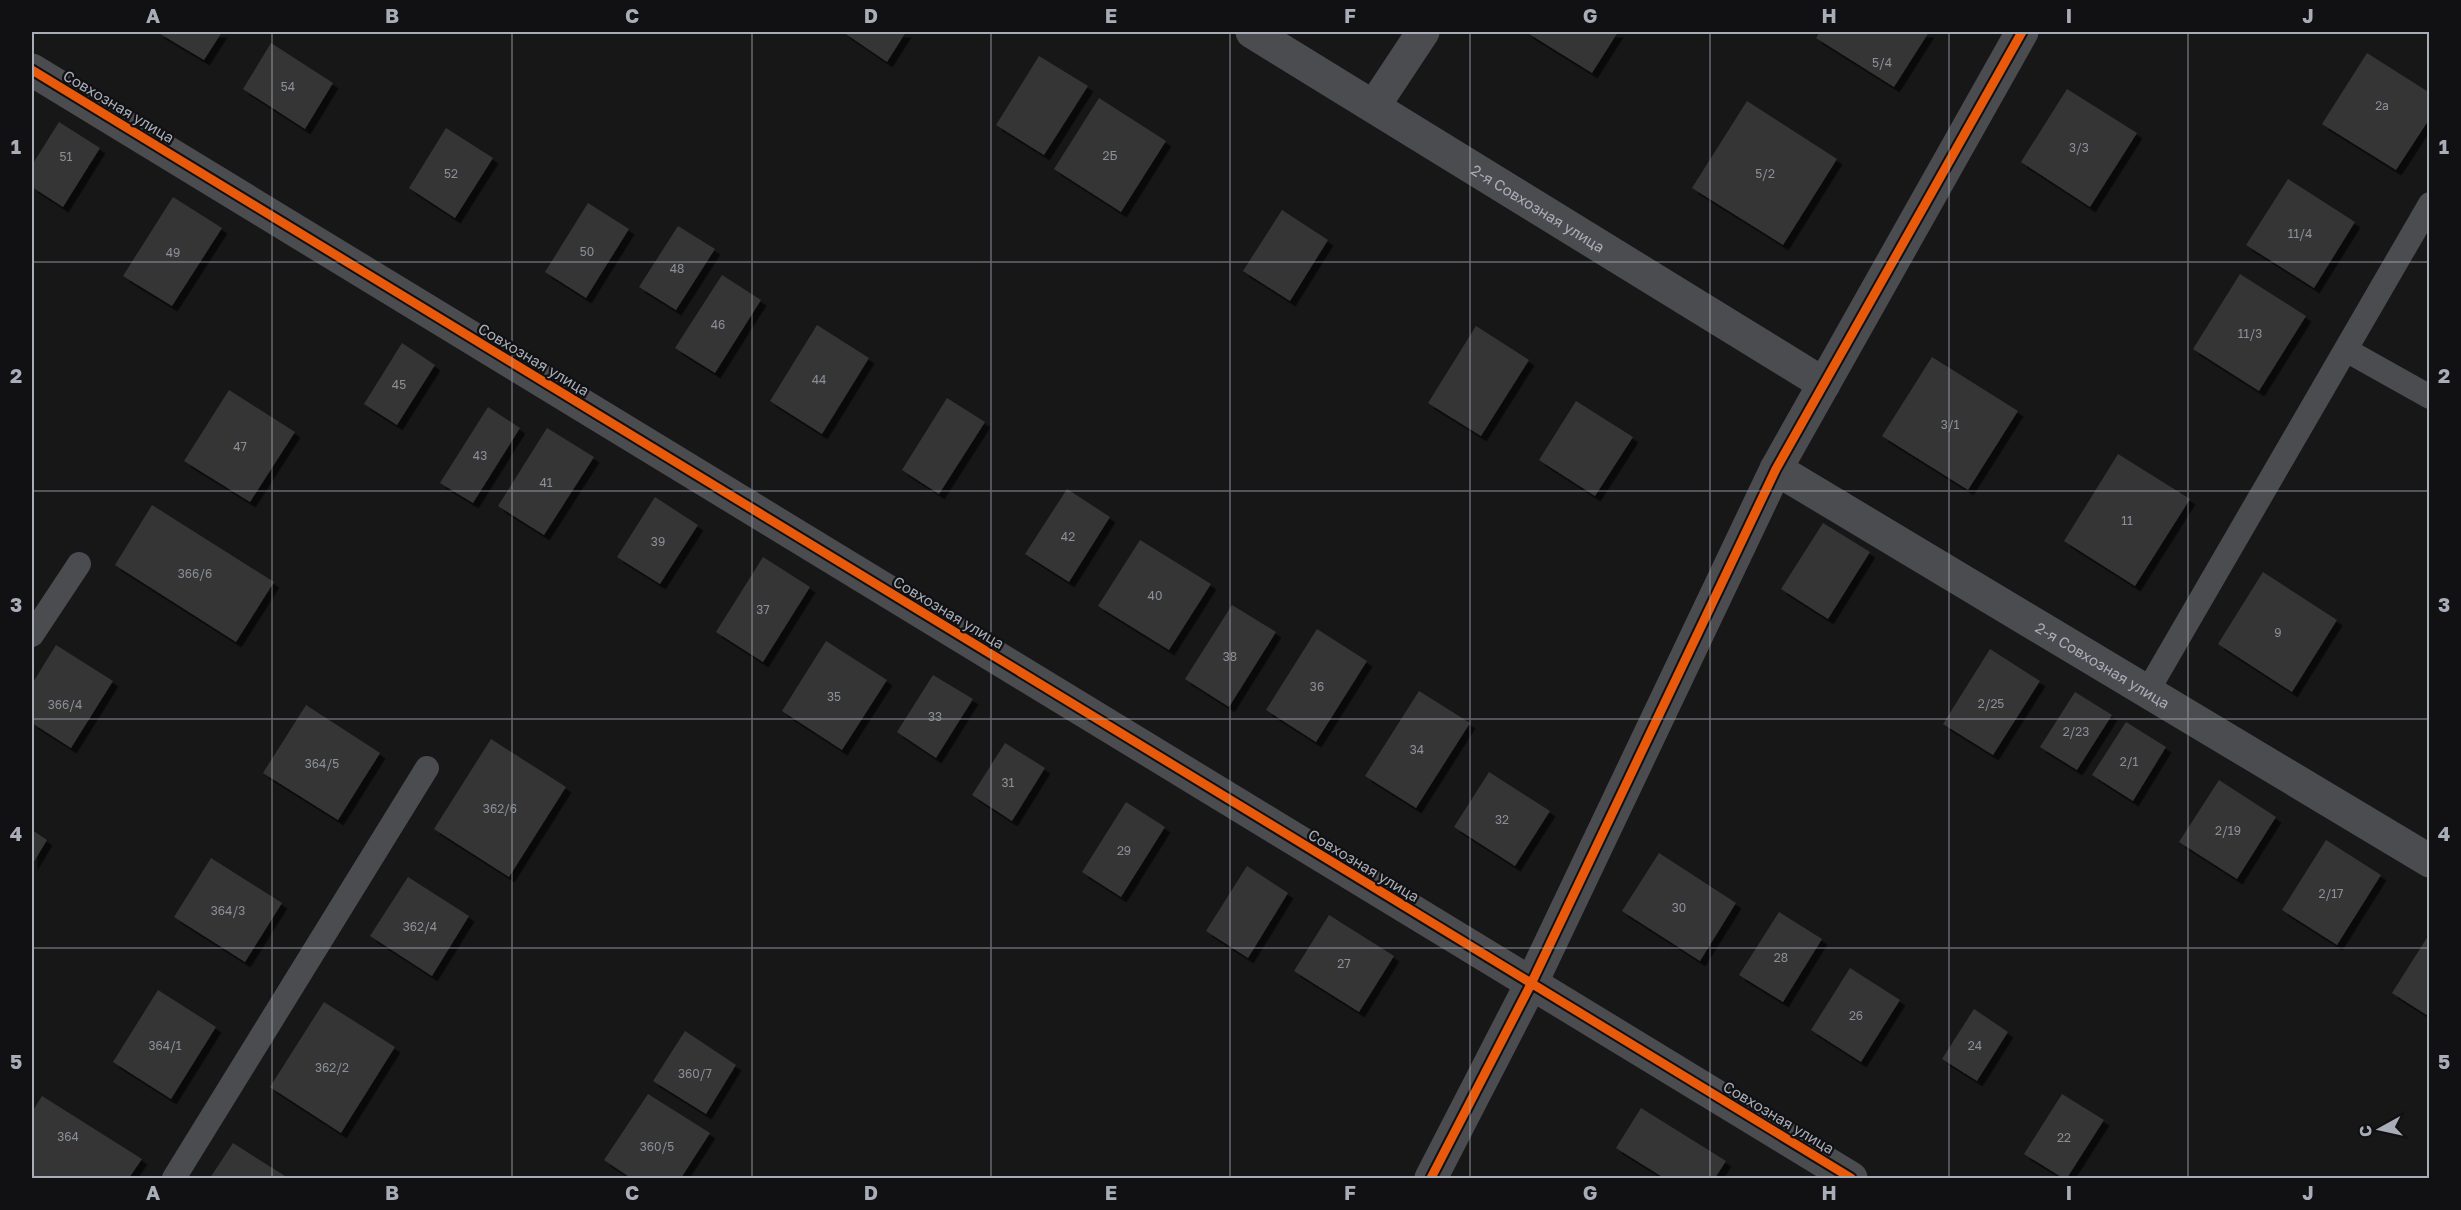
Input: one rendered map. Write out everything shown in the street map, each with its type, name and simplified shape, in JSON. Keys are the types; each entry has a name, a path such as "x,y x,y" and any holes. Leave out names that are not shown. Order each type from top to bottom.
{"street":[{"name":"2-я Совхозная улица","path":"1252,32 1824,384"},
{"path":"1374,106 1423,32"},
{"path":"1431,1179 1531,984 1776,469 2022,32"},
{"name":"Совхозная улица","path":"32,70 1851,1179"},
{"name":"2-я Совхозная улица","path":"1776,469 2430,861"}],"lane":[{"path":"2147,692 2430,204"},
{"path":"2346,350 2430,397"},
{"path":"32,635 79,564"},
{"path":"174,1179 428,768"}],"building":[{"path":"157,32 222,32 204,60"},
{"path":"843,32 906,32 887,62"},
{"path":"1526,32 1618,32 1592,73"},
{"path":"1820,32 1929,32 1894,87 1816,38"},
{"path":"271,43 333,83 305,129 243,89"},
{"path":"2367,53 2430,93 2430,118 2396,170 2322,124"},
{"path":"1039,56 1088,86 1044,155 996,125"},
{"path":"2067,89 2137,133 2090,207 2021,162"},
{"path":"1099,98 1166,141 1121,212 1054,169"},
{"path":"1747,101 1837,159 1783,245 1692,188"},
{"path":"59,122 100,148 63,207 32,187 32,165"},
{"path":"446,128 493,158 455,218 409,188"},
{"path":"2288,179 2355,222 2314,288 2246,245"},
{"path":"173,197 222,228 172,306 123,276"},
{"path":"588,203 629,229 586,298 545,272"},
{"path":"1282,210 1328,240 1290,301 1243,271"},
{"path":"678,226 715,249 676,310 639,287"},
{"path":"2240,274 2306,316 2259,391 2193,349"},
{"path":"722,275 761,300 715,373 675,348"},
{"path":"817,325 869,358 822,434 770,401"},
{"path":"1476,326 1529,360 1481,436 1428,403"},
{"path":"402,343 435,365 397,425 364,404"},
{"path":"1932,357 2018,411 1968,490 1882,436"},
{"path":"229,390 295,432 250,502 184,461"},
{"path":"947,398 985,422 939,494 902,470"},
{"path":"1576,401 1633,437 1595,496 1539,460"},
{"path":"488,407 520,428 473,503 440,483"},
{"path":"547,428 594,457 544,535 498,506"},
{"path":"2118,454 2190,499 2135,586 2064,541"},
{"path":"1067,489 1110,517 1069,582 1025,554"},
{"path":"655,497 698,525 660,584 617,557"},
{"path":"152,505 274,582 236,642 115,565"},
{"path":"1823,523 1870,552 1828,619 1781,589"},
{"path":"1140,540 1211,584 1169,650 1098,606"},
{"path":"763,557 810,587 763,662 716,632"},
{"path":"2263,572 2337,620 2292,692 2218,644"},
{"path":"1232,605 1276,632 1229,707 1185,679"},
{"path":"1317,629 1367,661 1316,742 1266,710"},
{"path":"826,641 887,680 842,750 782,711"},
{"path":"56,645 113,681 71,748 32,723 32,684"},
{"path":"1990,649 2040,681 1993,755 1943,724"},
{"path":"933,675 973,699 936,758 897,732"},
{"path":"1419,691 1470,723 1416,808 1365,776"},
{"path":"2075,692 2112,715 2077,770 2040,747"},
{"path":"306,705 380,753 338,820 263,773"},
{"path":"2126,722 2166,747 2133,801 2092,775"},
{"path":"491,739 566,787 509,877 434,829"},
{"path":"1005,743 1045,768 1012,821 972,795"},
{"path":"1489,772 1550,811 1515,866 1454,827"},
{"path":"2219,780 2276,817 2237,879 2179,842"},
{"path":"1126,802 1165,827 1121,897 1082,872"},
{"path":"32,830 47,840 32,865"},
{"path":"2326,840 2381,875 2337,945 2282,910"},
{"path":"1659,853 1736,903 1700,961 1622,911"},
{"path":"211,858 282,903 245,962 174,917"},
{"path":"1247,866 1288,893 1248,958 1206,931"},
{"path":"408,877 469,916 432,976 370,936"},
{"path":"1779,912 1822,939 1783,1002 1739,975"},
{"path":"1329,915 1394,956 1359,1012 1294,971"},
{"path":"2430,933 2430,1017 2392,993"},
{"path":"1850,968 1900,1000 1861,1062 1811,1030"},
{"path":"158,990 216,1027 171,1099 113,1062"},
{"path":"324,1002 395,1047 341,1133 270,1087"},
{"path":"1974,1009 2008,1032 1977,1081 1942,1059"},
{"path":"685,1031 736,1065 706,1114 653,1081"},
{"path":"648,1094 710,1133 681,1178 631,1178 604,1160"},
{"path":"2062,1094 2104,1120 2067,1178 2063,1178 2024,1154"},
{"path":"42,1096 142,1159 129,1178 32,1178 32,1112"},
{"path":"1641,1108 1726,1161 1715,1178 1664,1178 1616,1148"},
{"path":"233,1143 288,1178 210,1178"}],"cycle path":[{"path":"1431,1178 1531,984 1776,469 2022,32"},
{"path":"32,70 1851,1178"}]}
